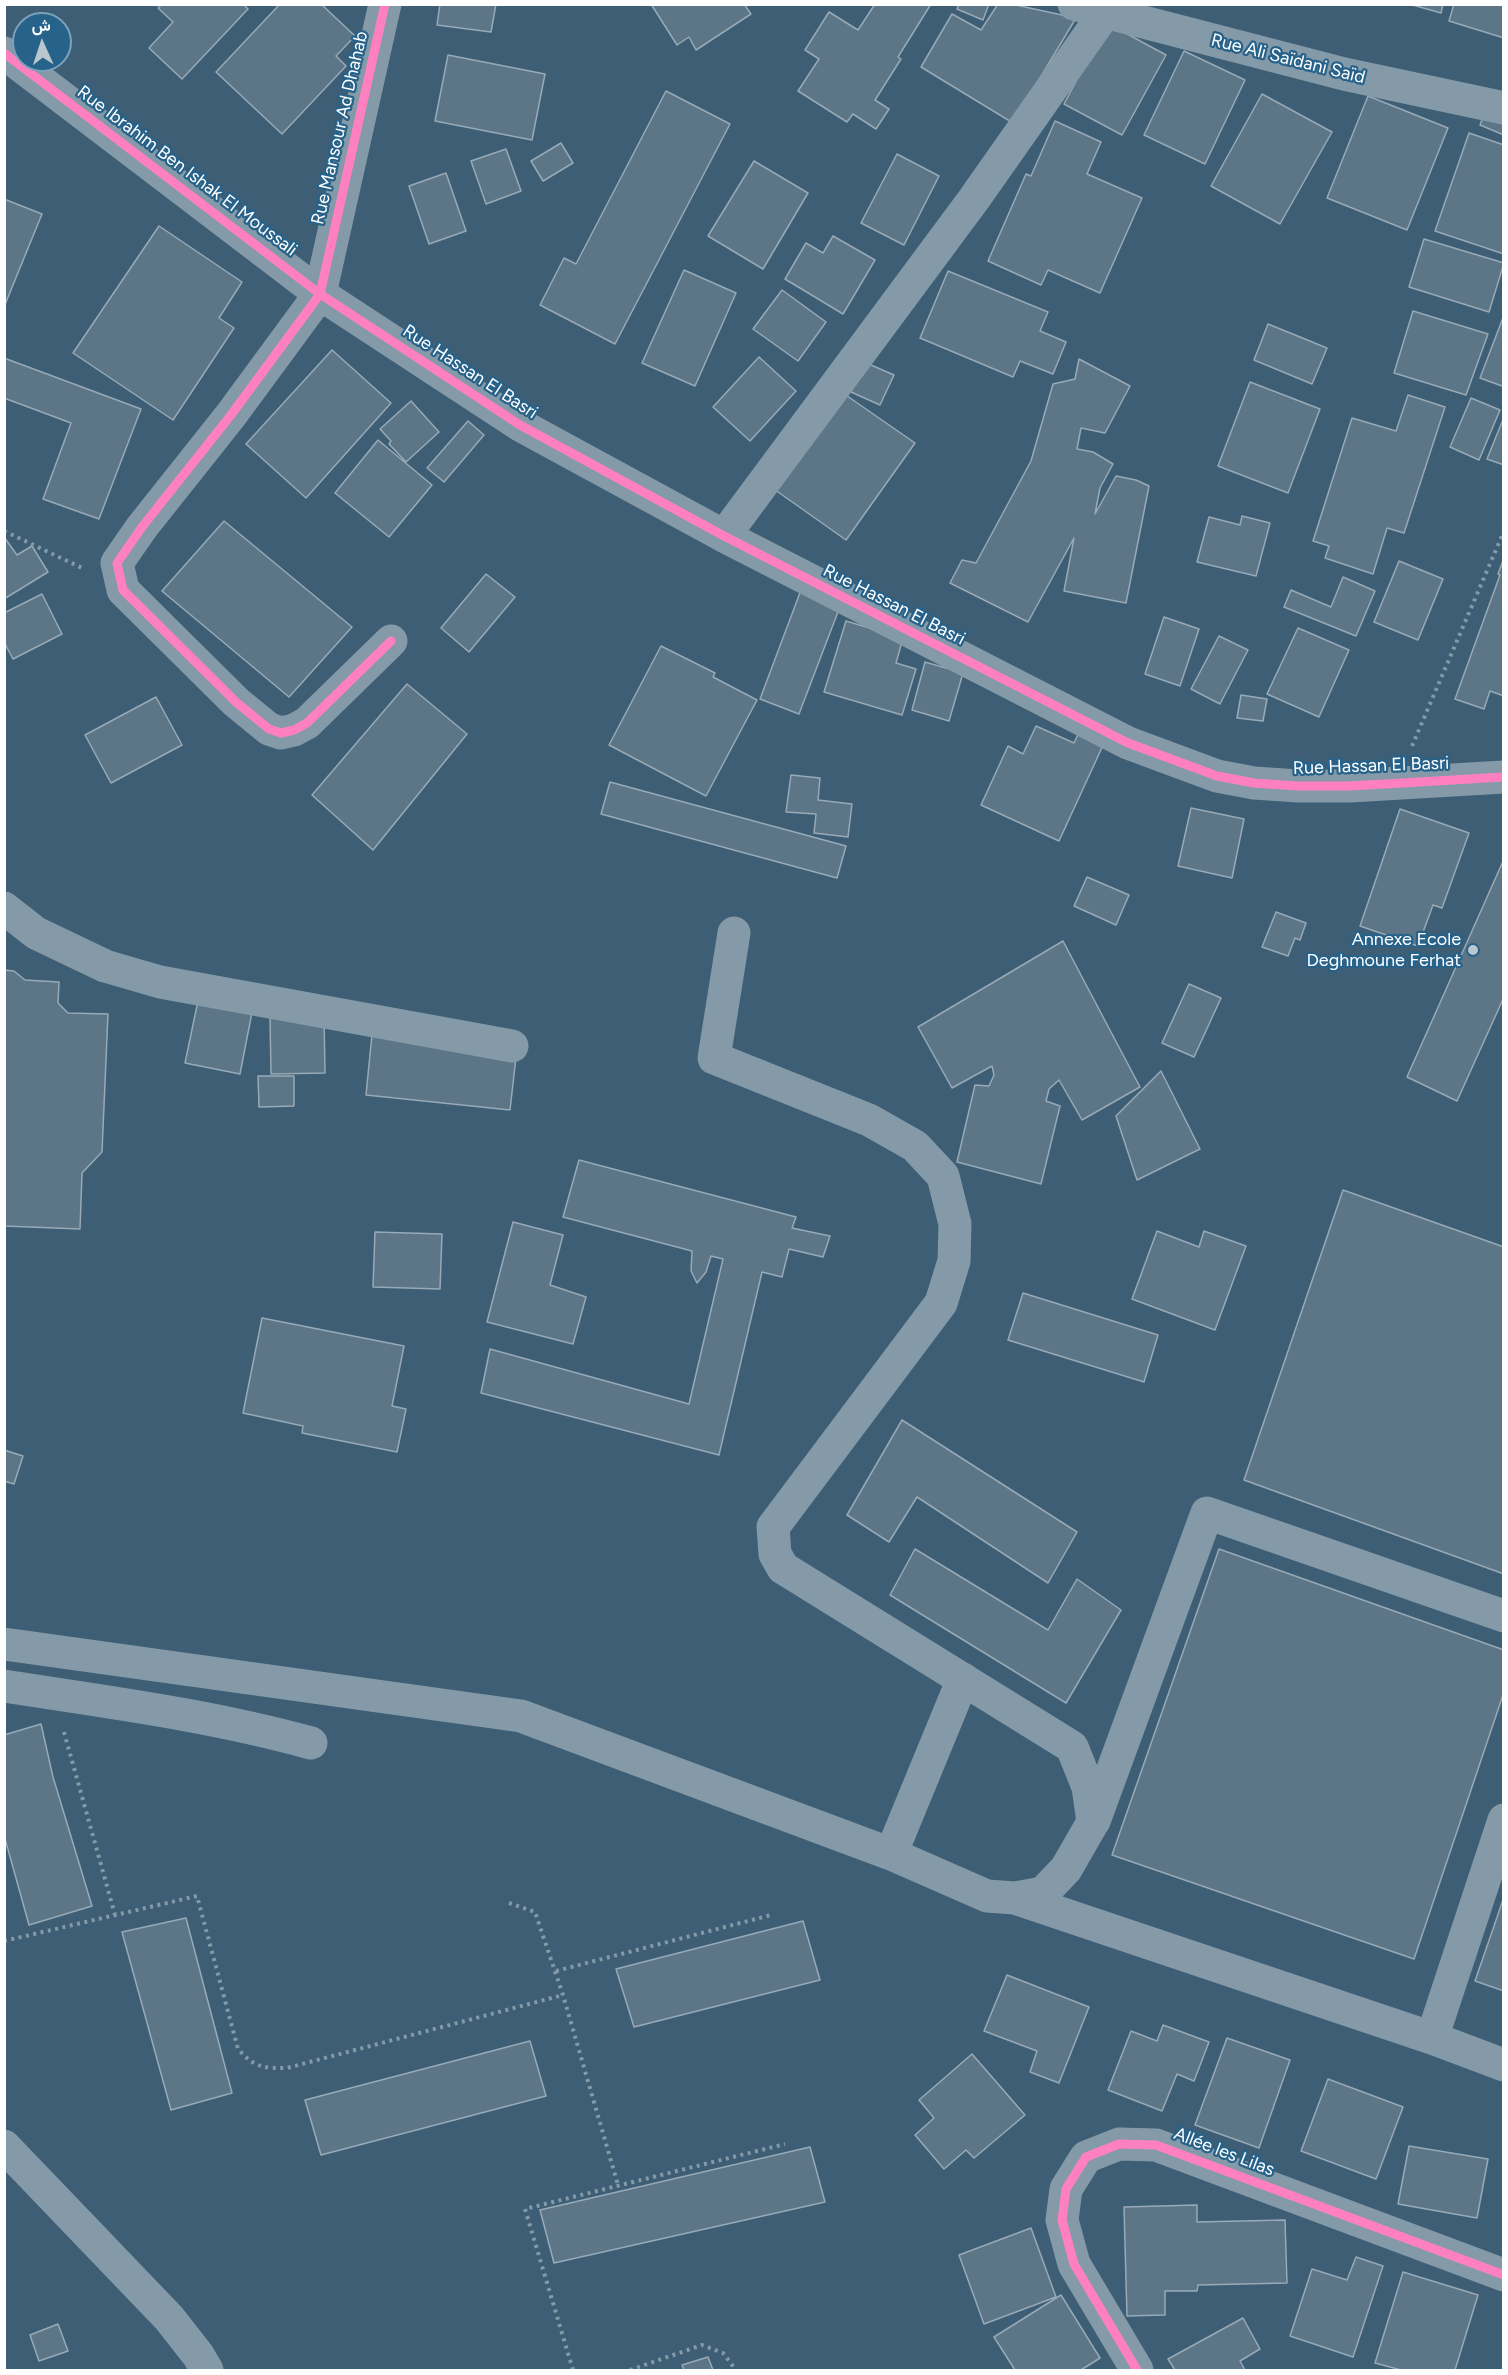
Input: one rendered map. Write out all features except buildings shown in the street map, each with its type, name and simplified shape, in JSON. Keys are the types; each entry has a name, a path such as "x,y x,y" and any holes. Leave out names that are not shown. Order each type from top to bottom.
{"street":[{"name":"Rue Mansour Ad Dhahab","path":"320,294 385,4"},
{"name":"Rue Ali Saïdani Saïd","path":"1074,4 1108,9 1344,74 1503,108"},
{"path":"723,536 967,208 1108,9"},
{"name":"Rue Ibrahim Ben Ishak El Moussali","path":"4,53 320,294"},
{"name":"Rue Hassan El Basri","path":"320,294 520,425 723,536 1128,743 1206,772 1254,783 1350,786 1503,777"},
{"path":"320,294 231,415 136,536 117,563 118,577 123,590 236,702 269,729 281,733 294,730 307,723 391,641"},
{"path":"4,908 36,933 56,943 105,966 160,982 512,1046"},
{"path":"734,933 714,1058 869,1120 915,1146 943,1176 955,1224 954,1261 941,1304 773,1527 775,1554 783,1569 1072,1748 1088,1787 1093,1822"},
{"path":"4,1644 521,1716 891,1854 987,1896 1015,1898 1043,1893 1066,1869 1093,1822 1206,1513 1503,1616"},
{"path":"891,1854 963,1679"},
{"path":"4,1686 202,1717 252,1727 311,1743"},
{"path":"1432,2038 1503,1821"},
{"path":"1015,1898 1432,2038 1503,2065"},
{"name":"Allée les Lilas","path":"1137,2370 1074,2264 1062,2220 1066,2189 1086,2157 1119,2144 1156,2145 1503,2275"},
{"path":"4,2146 169,2319 207,2370"}],"path":[{"path":"4,531 83,569"},
{"path":"1397,783 1503,531"},
{"path":"63,1728 115,1915"},
{"path":"4,1941 197,1896 238,2049 248,2061 262,2068 287,2068 564,1995"},
{"path":"509,1903 536,1912 564,1995 618,2185"},
{"path":"556,1971 771,1915"},
{"path":"573,2370 525,2208 785,2144"},
{"path":"630,2370 702,2346 723,2353 736,2370"}],"cycle path":[{"path":"385,4 320,294 231,415 142,527 117,563 123,590 236,702 269,729 281,733 294,730 307,723 391,641"},
{"path":"4,53 320,294 520,425 724,536 1128,743 1217,776 1254,783 1350,786 1504,777"},
{"path":"1137,2370 1074,2264 1062,2220 1066,2189 1086,2157 1119,2144 1156,2145 1504,2275"}],"place":[{"name":"Annexe Ecole Deghmoune Ferhat","path":"1473,950"}]}
